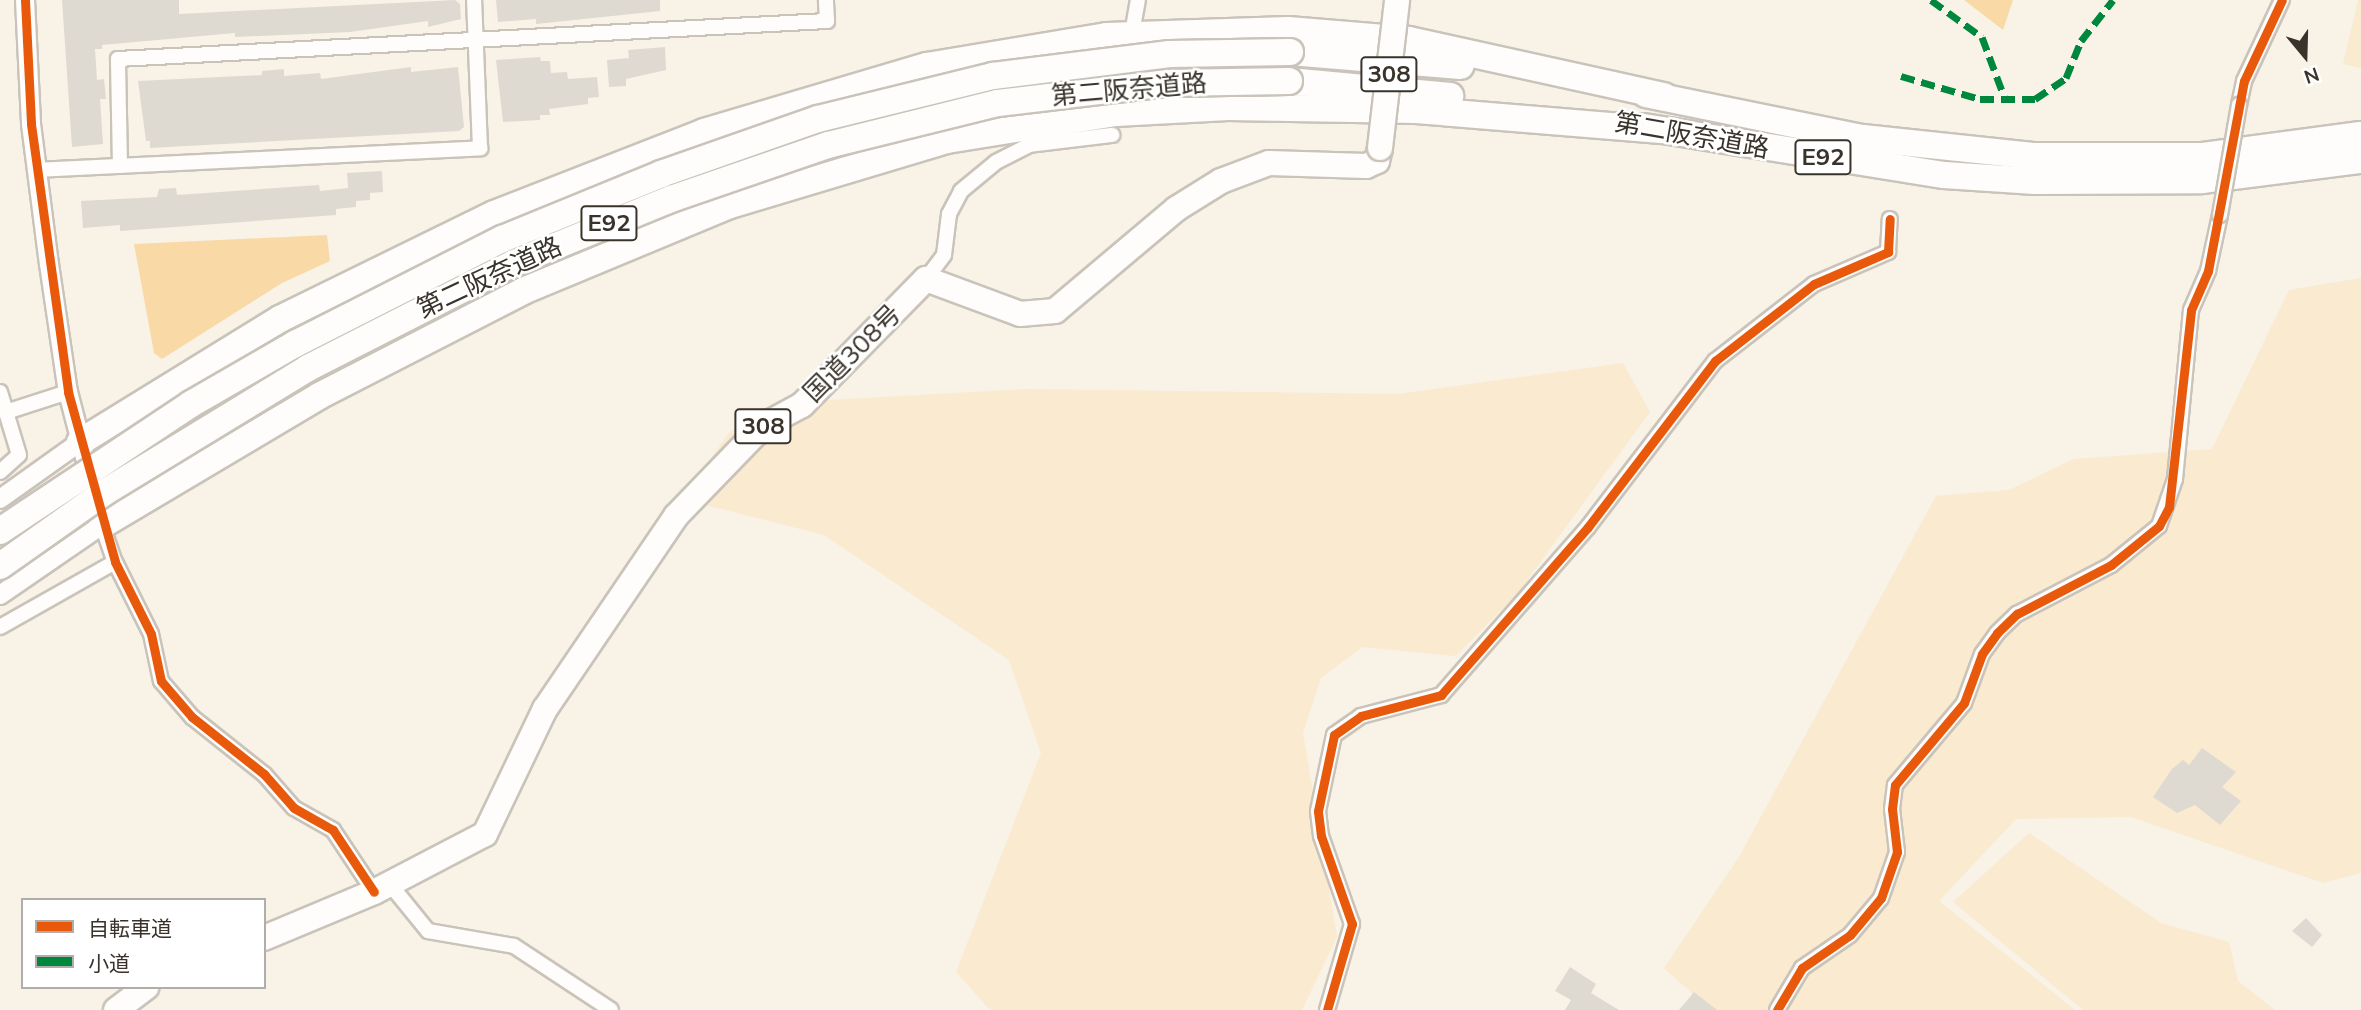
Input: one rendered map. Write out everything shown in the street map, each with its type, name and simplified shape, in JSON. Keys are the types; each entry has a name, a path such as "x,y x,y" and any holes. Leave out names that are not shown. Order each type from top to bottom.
{"highway":[{"name":"308","path":"926,279 1020,314 1055,312 1176,209 1221,181 1269,163 1366,166 1377,161 1397,0"},
{"path":"80,442 280,319 494,214 726,125 927,66 1107,36 1288,30 1409,40 1664,96"},
{"name":"第二阪奈道路","path":"0,531 180,411 295,344 502,239 661,174 841,113 993,76 1158,55 1290,52 1407,59 1664,96 1863,138 2035,156 2203,156 2361,135"},
{"name":"第二阪奈道路","path":"0,566 105,492 308,368 514,263 671,199 828,145 998,103 1168,83 1289,81 1404,90 1944,175 2035,181 2202,180 2361,160"},
{"path":"102,525 318,396 523,290 730,205 947,140 1116,113 1228,107 1416,110 1661,130"},
{"name":"国道308号","path":"266,937 382,887 485,834 545,709 676,516 763,426 802,405 926,279"},
{"path":"116,1010 143,989"}],"street":[{"path":"25,0 37,170 68,392 102,525 115,562 151,634 161,681 192,717 264,775 293,808 333,830 382,887 428,931 514,946 611,1010"},
{"path":"37,170 480,148 474,0"},
{"path":"120,166 118,59 476,42 827,21 826,0"},
{"path":"1134,22 1138,0"},
{"path":"1777,1010 1802,968 1850,936 1881,898 1897,852 1892,808 1895,785 1964,703 1982,654 1997,633 2017,614 2111,565 2159,526 2175,479 2191,310 2208,271 2244,81 2282,0"},
{"path":"926,279 944,255 949,214 961,191 996,162 1029,145 1112,135"},
{"path":"1327,1010 1352,924 1321,836 1318,811 1334,735 1361,716 1441,695 1588,527 1715,361 1814,284 1888,252 1890,219"},
{"path":"6,412 68,392"},
{"path":"0,393 19,455 0,472"},
{"path":"0,499 80,442"},
{"path":"0,594 102,525"},
{"path":"0,627 115,562"}],"shaded area":[{"path":"1964,0 2013,0 2003,30"},
{"path":"2358,0 2361,0 2361,68 2343,64"},
{"path":"327,235 330,261 282,283 162,359 154,353 134,244"},
{"path":"2361,278 2361,873 2323,883 2131,817 2016,819 1939,901 2075,1010 1711,1010 1664,968 1739,857 1936,496 2009,490 2074,459 2212,449 2289,290"},
{"path":"1623,363 1650,412 1517,594 1456,656 1362,647 1321,678 1303,733 1337,937 1302,1010 990,1010 956,972 1041,753 1009,660 824,535 682,499 729,433 775,403 1028,389 1398,394"},
{"path":"2029,833 2161,923 2229,942 2238,981 2275,1010 2083,1010 1953,902"}],"building":[{"path":"62,0 179,0 179,14 455,0 460,4 461,19 428,27 428,21 350,32 235,37 235,33 102,45 102,49 95,49 97,80 104,79 106,99 100,99 103,144 72,147"},
{"path":"496,0 660,0 660,11 536,24 536,19 498,22"},
{"path":"665,47 666,70 626,79 626,86 609,87 607,60 629,58 628,50"},
{"path":"540,57 541,61 550,61 551,73 567,72 568,79 597,77 599,97 588,98 588,104 549,109 550,115 540,115 540,120 503,122 496,60"},
{"path":"411,67 411,72 458,67 464,127 459,131 150,148 150,141 146,141 138,81 262,75 262,71 284,69 284,76 320,73 321,79"},
{"path":"382,171 383,192 370,193 370,200 356,201 356,207 336,209 336,215 120,231 120,225 83,228 81,201 157,197 159,189 176,188 177,195 319,185 320,191 348,188 347,173"},
{"path":"2202,748 2236,772 2222,787 2241,801 2220,825 2195,805 2177,813 2153,797 2172,769 2183,760 2189,765"},
{"path":"2306,918 2322,935 2312,947 2292,931"},
{"path":"1570,967 1596,984 1591,993 1619,1010 1565,1010 1571,1000 1555,991"},
{"path":"1694,992 1717,1010 1679,1010"}],"marked path":[{"path":"1931,0 1982,37 2005,99"},
{"path":"1901,76 1980,99 2035,99 2066,78 2081,41 2113,0"}],"cycle path":[{"path":"25,0 31,124 68,392 115,562 151,634 161,681 192,717 264,774 294,808 333,830 374,892"},
{"path":"1777,1010 1802,968 1850,935 1881,898 1897,852 1892,809 1895,785 1964,703 1982,654 1997,633 2017,614 2111,565 2159,526 2169,507 2191,310 2208,271 2244,81 2282,0"},
{"path":"1327,1010 1352,924 1321,836 1318,811 1334,735 1361,716 1441,695 1588,527 1715,361 1814,284 1888,252 1890,219"}]}
